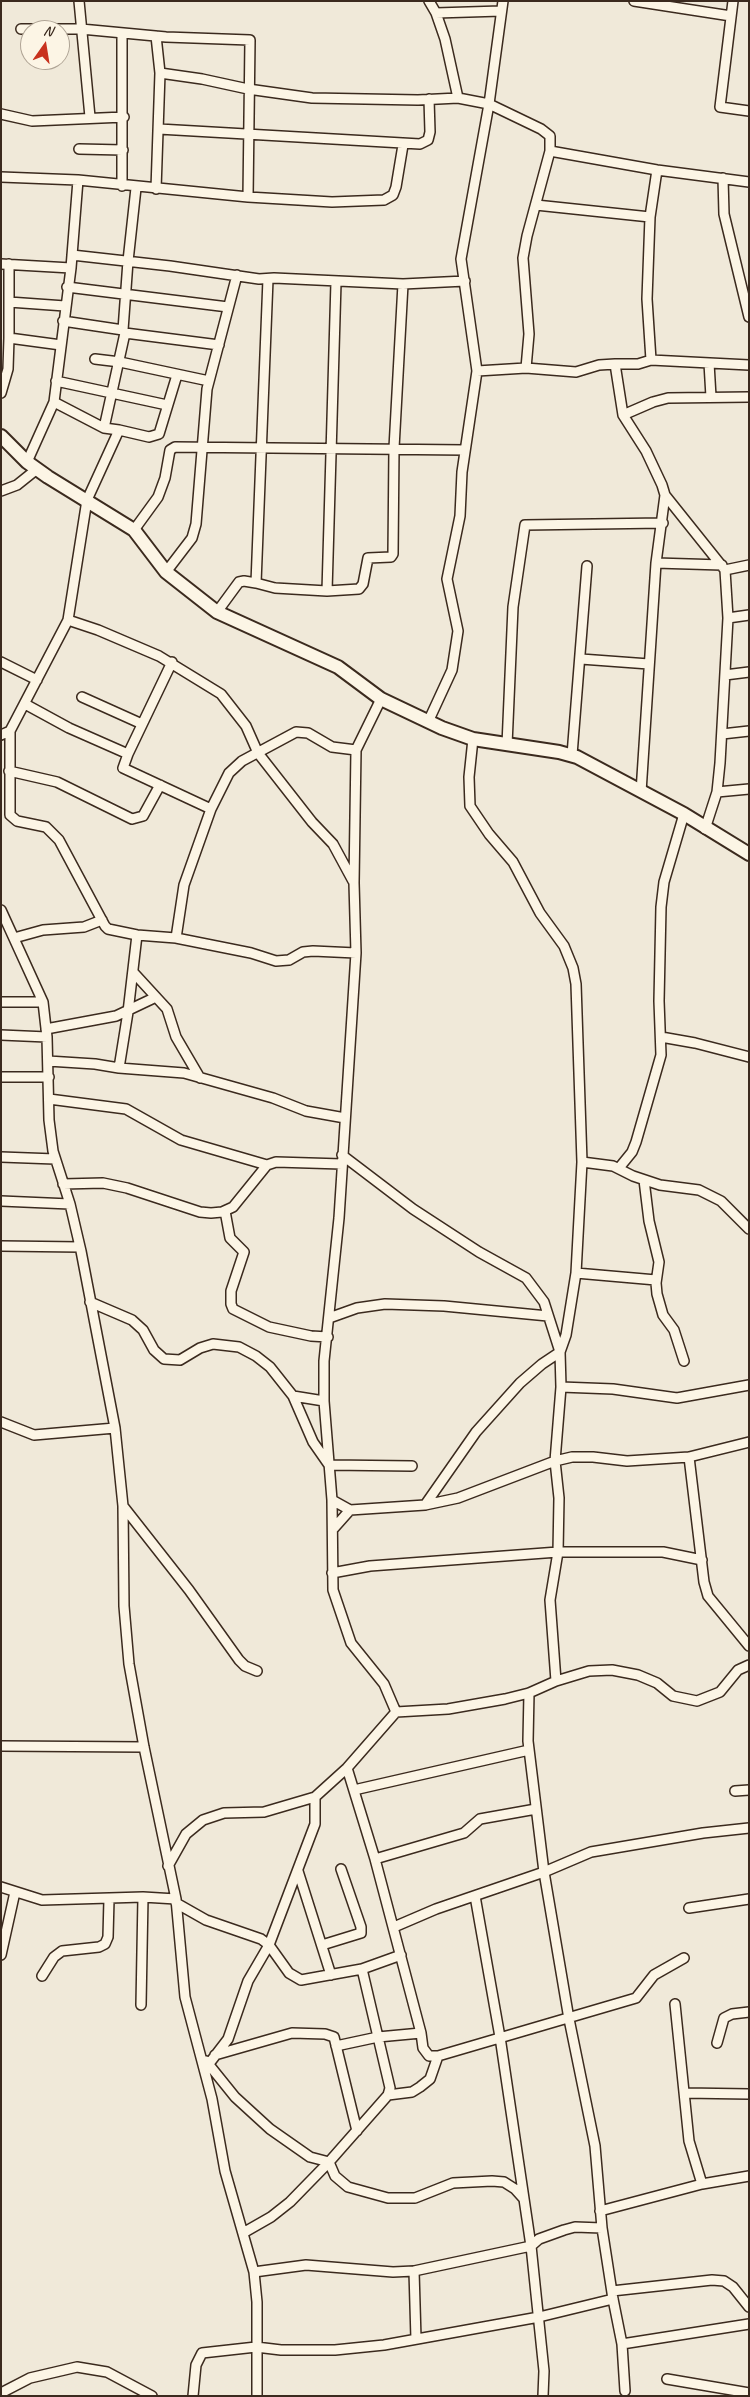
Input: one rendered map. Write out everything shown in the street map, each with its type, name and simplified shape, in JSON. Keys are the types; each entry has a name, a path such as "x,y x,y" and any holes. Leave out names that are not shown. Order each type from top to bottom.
{"street":[{"path":"78,1 90,117"},
{"path":"429,1 436,13 445,39 458,98"},
{"path":"481,11 482,1"},
{"path":"428,722 452,670 456,651 458,631 447,579 460,516 465,450 477,371 461,259 489,104 503,1"},
{"path":"634,1 731,16"},
{"path":"733,1 720,106 749,111"},
{"path":"436,13 501,11"},
{"path":"70,29 122,34 250,40 247,135 248,197"},
{"path":"122,34 124,117 122,186"},
{"path":"156,36 160,74 156,190"},
{"path":"160,74 202,79 248,89 312,98 458,98 489,104 550,136 550,152 527,236 523,258 529,334 526,368"},
{"path":"159,130 403,145 420,144 428,140 430,132 429,99"},
{"path":"1,114 32,121 124,117"},
{"path":"1,176 78,180 156,190 248,197 332,202 384,200 393,195 396,187 403,145"},
{"path":"79,149 123,150"},
{"path":"550,152 657,170 749,182"},
{"path":"652,360 647,299 650,217 657,170"},
{"path":"723,178 724,214 749,317"},
{"path":"26,462 54,402 67,287 71,268 78,180"},
{"path":"104,428 120,362 124,332 128,261 136,188"},
{"path":"536,205 650,217"},
{"path":"72,256 128,261 268,279 403,284 465,282"},
{"path":"1,393 8,369 9,338 9,302 5,264 71,268"},
{"path":"166,572 192,538 209,381 236,275"},
{"path":"256,584 268,279"},
{"path":"327,591 336,282"},
{"path":"217,612 239,582 244,580 275,588 327,591 361,588 366,575 368,558 391,557 393,554 394,448 403,284"},
{"path":"67,287 228,307"},
{"path":"9,302 65,306"},
{"path":"63,320 124,332 219,345"},
{"path":"9,338 61,345"},
{"path":"94,359 120,362 209,381"},
{"path":"477,371 526,368 576,372 599,365 638,364 652,360 749,366"},
{"path":"615,364 622,415 646,451 665,495 663,523 656,563 641,792"},
{"path":"709,364 711,397"},
{"path":"54,402 104,428 155,436 159,434 177,375"},
{"path":"56,381 168,405"},
{"path":"622,415 660,400 711,397 749,398"},
{"path":"119,430 87,500 68,620 10,730 9,808 12,819 46,827 59,840 108,929 137,935 176,938 251,953 276,961 289,960 303,952 313,950 356,953"},
{"path":"1,436 26,462 37,470 134,530 166,572 217,612 338,667 382,699 428,722 474,739 539,748 572,756 684,814 705,829 749,854"},
{"path":"134,530 158,497 165,478 172,448 394,448 465,450"},
{"path":"1,491 18,484 37,470"},
{"path":"665,495 724,567 728,618 722,734 717,792 705,829"},
{"path":"507,745 513,607 525,525 663,523"},
{"path":"656,563 724,567 749,565"},
{"path":"572,756 587,566"},
{"path":"728,618 749,615"},
{"path":"68,620 98,630 172,662 221,694 230,703 246,726 258,753 312,822 333,844 354,884"},
{"path":"581,659 649,664"},
{"path":"1,662 37,680"},
{"path":"172,662 123,765 124,770 211,809"},
{"path":"725,675 749,672"},
{"path":"82,697 142,724"},
{"path":"382,699 356,750 354,884 356,953 339,1218 324,1361 324,1401 334,1528 333,1590 351,1643 384,1684 396,1712"},
{"path":"25,704 69,728 128,754"},
{"path":"1,735 10,730"},
{"path":"722,734 749,731"},
{"path":"176,938 184,885 211,809 229,773 242,761 290,734 300,732 312,735 325,745 356,750"},
{"path":"425,1505 476,1432 520,1383 542,1364 560,1352 566,1335 576,1273 582,1162 576,984 573,968 564,946 540,913 514,862 488,834 470,806 469,777 474,739"},
{"path":"9,771 57,782 132,819 143,816 160,785"},
{"path":"717,792 749,789"},
{"path":"619,1168 632,1152 636,1142 661,1055 659,1001 661,907 664,882 684,814"},
{"path":"1,910 43,1002 47,1033 49,1120 55,1159 70,1204 80,1247 115,1428 123,1506 126,1627 129,1664 176,1901 185,1997 212,2099 224,2171 254,2272 257,2302 257,2396"},
{"path":"14,938 43,930 84,927 102,920"},
{"path":"119,1068 137,935"},
{"path":"133,972 167,1009 172,1017 176,1037 200,1078"},
{"path":"1,1035 47,1033 128,1012 156,997"},
{"path":"1,1002 43,1002"},
{"path":"661,1037 695,1043 749,1057"},
{"path":"48,1061 170,1071 273,1098 306,1111 345,1118"},
{"path":"1,1076 49,1077"},
{"path":"49,1099 126,1109 182,1140 267,1165"},
{"path":"1,1156 55,1159"},
{"path":"63,1184 103,1183 127,1188 200,1212 211,1213 233,1207 267,1165 276,1162 342,1159 479,1252 526,1278 536,1289 548,1316 560,1352 560,1387 555,1461 559,1498 558,1552 550,1600 556,1681"},
{"path":"582,1162 619,1168 644,1180 660,1185 699,1190 721,1201 749,1229"},
{"path":"644,1180 649,1221 659,1262 656,1280 657,1294 663,1315 674,1330 684,1361"},
{"path":"1,1200 70,1204"},
{"path":"225,1210 230,1238 244,1252 231,1291 233,1309 269,1327 311,1336 328,1336"},
{"path":"1,1246 80,1247"},
{"path":"576,1273 656,1280"},
{"path":"90,1302 132,1320 143,1330 154,1350 164,1358 180,1360 200,1348 213,1344 239,1347 252,1353 270,1367 293,1396 313,1442 329,1465"},
{"path":"329,1318 357,1308 385,1304 444,1306 548,1316"},
{"path":"560,1387 613,1389 677,1398 749,1385"},
{"path":"293,1396 324,1401"},
{"path":"1,1422 34,1435 115,1428"},
{"path":"332,1500 350,1510 425,1505 483,1490 555,1461 572,1457 627,1461 689,1457 749,1442"},
{"path":"689,1457 708,1596 749,1646"},
{"path":"329,1465 412,1466"},
{"path":"123,1506 189,1590 239,1660 245,1666 257,1671"},
{"path":"334,1528 350,1510"},
{"path":"332,1573 370,1566 558,1552 663,1552 702,1560"},
{"path":"168,1866 186,1834 203,1820 224,1813 264,1812 316,1797 347,1768 396,1712 448,1709 529,1693 556,1681 589,1671 612,1670 638,1675 657,1683 673,1696 697,1701 720,1692 738,1670 749,1665"},
{"path":"529,1693 529,1750 544,1872 569,2019 595,2146 602,2228 612,2295 622,2344 625,2391"},
{"path":"1,1746 144,1747"},
{"path":"354,1790 529,1750"},
{"path":"347,1768 394,1927 421,2032 423,2048 430,2056 438,2056 636,1998 654,1975 684,1958"},
{"path":"735,1791 749,1790"},
{"path":"208,2065 228,2039 248,1981 269,1945 315,1824 316,1797"},
{"path":"375,1859 464,1833 480,1819 536,1809"},
{"path":"394,1927 436,1909 544,1872 591,1852 703,1832 749,1828"},
{"path":"322,1945 361,1933 361,1926 341,1869"},
{"path":"298,1871 331,1975"},
{"path":"1,1887 42,1900 143,1898 176,1901 206,1920 253,1935 269,1945 284,1967 295,1978 309,1980 362,1969 401,1955"},
{"path":"1,1954 15,1892"},
{"path":"475,1896 500,2038 531,2246 544,2371 543,2396"},
{"path":"141,2005 143,1898"},
{"path":"42,1976 54,1957 62,1951 105,1944 108,1937 109,1899"},
{"path":"689,1908 749,1899"},
{"path":"243,2233 271,2217 290,2202 329,2162 388,2095 390,2088 362,1969"},
{"path":"675,2004 689,2141 702,2184"},
{"path":"717,2043 724,2018 732,2014 749,2012"},
{"path":"336,2046 378,2037 421,2032"},
{"path":"215,2055 292,2033 325,2034 334,2037 357,2131"},
{"path":"199,2051 208,2065 235,2097 270,2130 310,2157 329,2162"},
{"path":"388,2095 412,2092 420,2087 430,2079 438,2056"},
{"path":"685,2093 749,2094"},
{"path":"329,2162 335,2176 348,2187 388,2198 415,2198 453,2183 492,2180 504,2182 516,2189 524,2199"},
{"path":"600,2211 702,2184 749,2176"},
{"path":"254,2272 306,2265 385,2272 414,2271 531,2246 539,2240 575,2227 602,2228"},
{"path":"414,2271 416,2339"},
{"path":"193,2396 196,2365 202,2353 256,2347 281,2350 334,2350 416,2339 539,2317 612,2295 712,2280 724,2282 733,2287 749,2307"},
{"path":"622,2344 749,2324"},
{"path":"1,2393 30,2378 77,2367 107,2372 152,2396"},
{"path":"666,2379 749,2393"}]}
